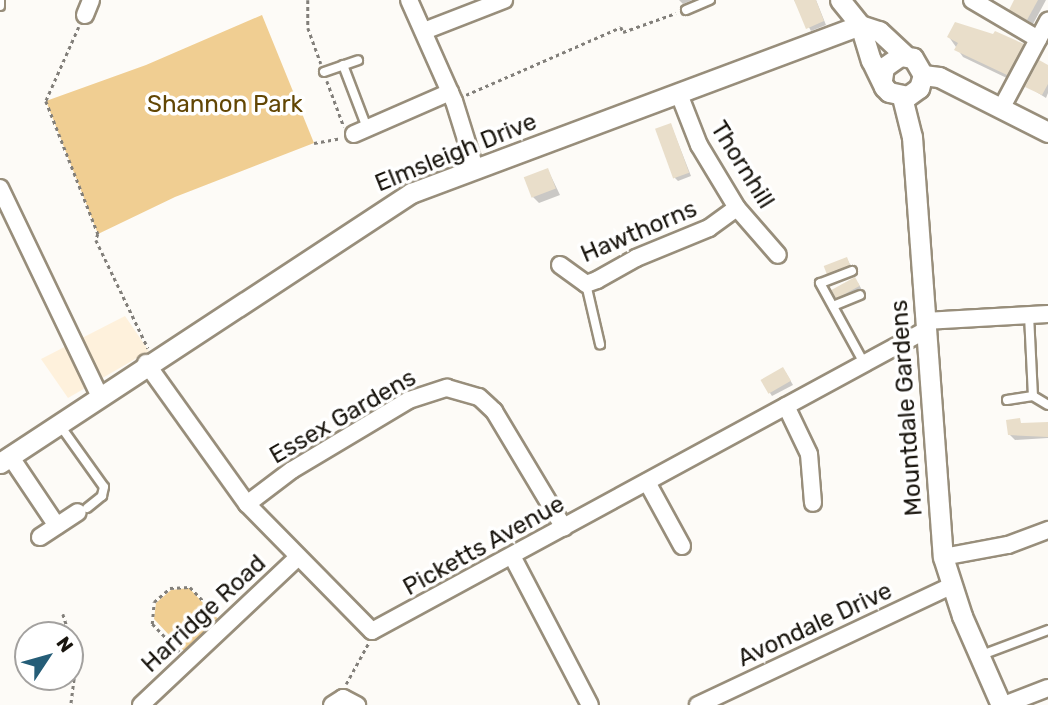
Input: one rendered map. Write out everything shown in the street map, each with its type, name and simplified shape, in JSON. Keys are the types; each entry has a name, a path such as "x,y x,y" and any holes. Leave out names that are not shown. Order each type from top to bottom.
{"street":[{"path":"409,0 452,97 475,167"},
{"path":"424,31 504,0"},
{"path":"839,0 860,25 889,92 902,97 919,88 923,75 918,63 878,31 860,25"},
{"path":"972,0 1038,39"},
{"path":"1002,107 1048,21"},
{"name":"Elmsleigh Drive","path":"5,460 150,360 380,209 475,167 860,25"},
{"path":"882,80 888,62 906,56"},
{"path":"923,75 939,77 1048,132"},
{"name":"Thornhill","path":"679,93 699,145 737,208 778,255"},
{"path":"360,131 452,97"},
{"name":"Mountdale Gardens","path":"902,97 912,137 943,557 951,586 978,656 1002,705"},
{"path":"0,188 99,396"},
{"name":"Hawthorns","path":"560,265 586,284 709,228 737,208"},
{"path":"926,326 1048,314"},
{"name":"Picketts Avenue","path":"372,631 786,406 926,326"},
{"path":"150,360 247,504 372,631"},
{"name":"Essex Gardens","path":"247,504 292,470 410,400 447,388 479,397 494,411 564,528"},
{"path":"786,406 809,454 813,503"},
{"path":"5,460 57,526"},
{"path":"647,482 682,546"},
{"path":"40,537 83,510"},
{"path":"943,557 1008,545 1048,530"},
{"name":"Harridge Road","path":"141,705 298,556"},
{"path":"512,556 590,705"},
{"name":"Avondale Drive","path":"704,704 951,586"},
{"path":"1002,705 1048,688"}],"lane":[{"path":"0,0 0,6"},
{"path":"686,10 710,0"},
{"path":"324,72 358,60"},
{"path":"343,65 360,131"},
{"path":"852,271 820,283 864,363"},
{"path":"586,284 600,344"},
{"path":"833,306 860,295"},
{"path":"1029,315 1033,396"},
{"path":"1007,400 1033,396 1048,405"},
{"path":"59,424 104,487 102,496 83,510"},
{"path":"978,656 1048,630"}],"path":[{"path":"88,7 46,101 98,234 96,240 150,360"},
{"path":"452,97 621,27 623,32 686,10"},
{"path":"314,143 360,131"},
{"path":"186,660 152,624 154,602 170,588 190,587 226,624"},
{"path":"63,614 77,658 71,705"},
{"path":"344,703 372,631"}],"shaded area":[{"path":"125,316 149,351 68,398 41,359"}],"green space":[{"name":"Shannon Park","path":"262,15 314,143 175,197 98,234 46,101 146,65"},
{"path":"189,588 220,621 186,653 154,619 156,603 171,590"}],"building":[{"path":"794,0 816,0 824,21 806,29"},
{"path":"1014,0 1038,0 1027,20 1009,10"},
{"path":"955,22 993,34 995,31 1024,44 1007,75 954,50 958,43 947,37"},
{"path":"1039,60 1048,65 1048,84 1042,95 1025,87"},
{"path":"671,123 689,173 673,179 655,129"},
{"path":"548,168 556,189 532,198 524,177"},
{"path":"847,257 850,265 827,274 824,266"},
{"path":"855,277 860,286 836,299 831,290"},
{"path":"783,367 791,381 768,394 760,380"},
{"path":"1020,418 1021,423 1048,422 1048,437 1008,435 1006,420"}]}
